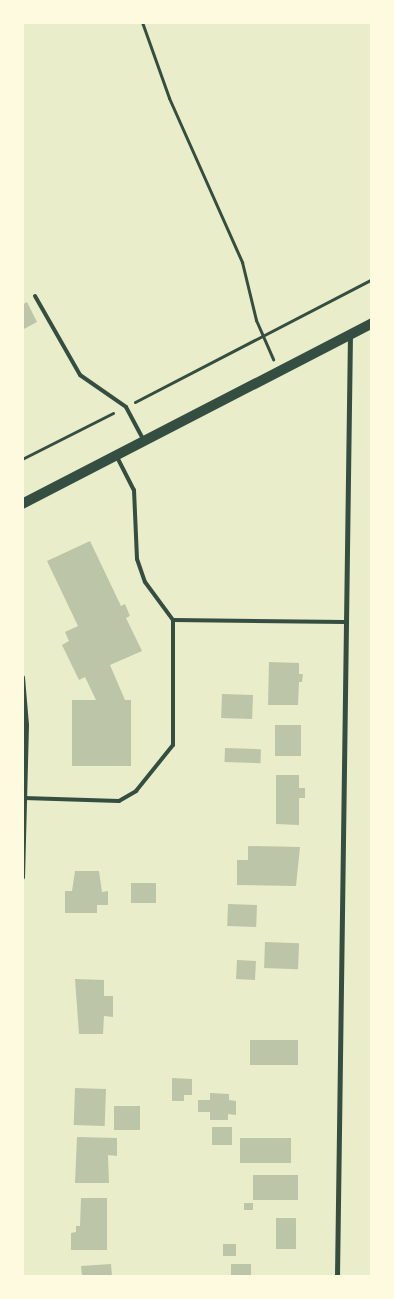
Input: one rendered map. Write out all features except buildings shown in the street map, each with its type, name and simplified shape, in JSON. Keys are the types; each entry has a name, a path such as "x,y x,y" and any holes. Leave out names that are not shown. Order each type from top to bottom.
{"main road":[{"path":"22,504 372,323"}],"street":[{"path":"337,1276 350,334"},
{"path":"22,678 26,725 22,877"}],"lane":[{"path":"36,296 80,375 126,407 144,441"},
{"path":"24,798 119,801 136,792 173,745 173,620 145,582 137,559 134,490 116,456"},
{"path":"173,620 346,622"}],"path":[{"path":"142,22 169,98 242,262 263,335 278,371"},
{"path":"22,459 372,279"}]}
